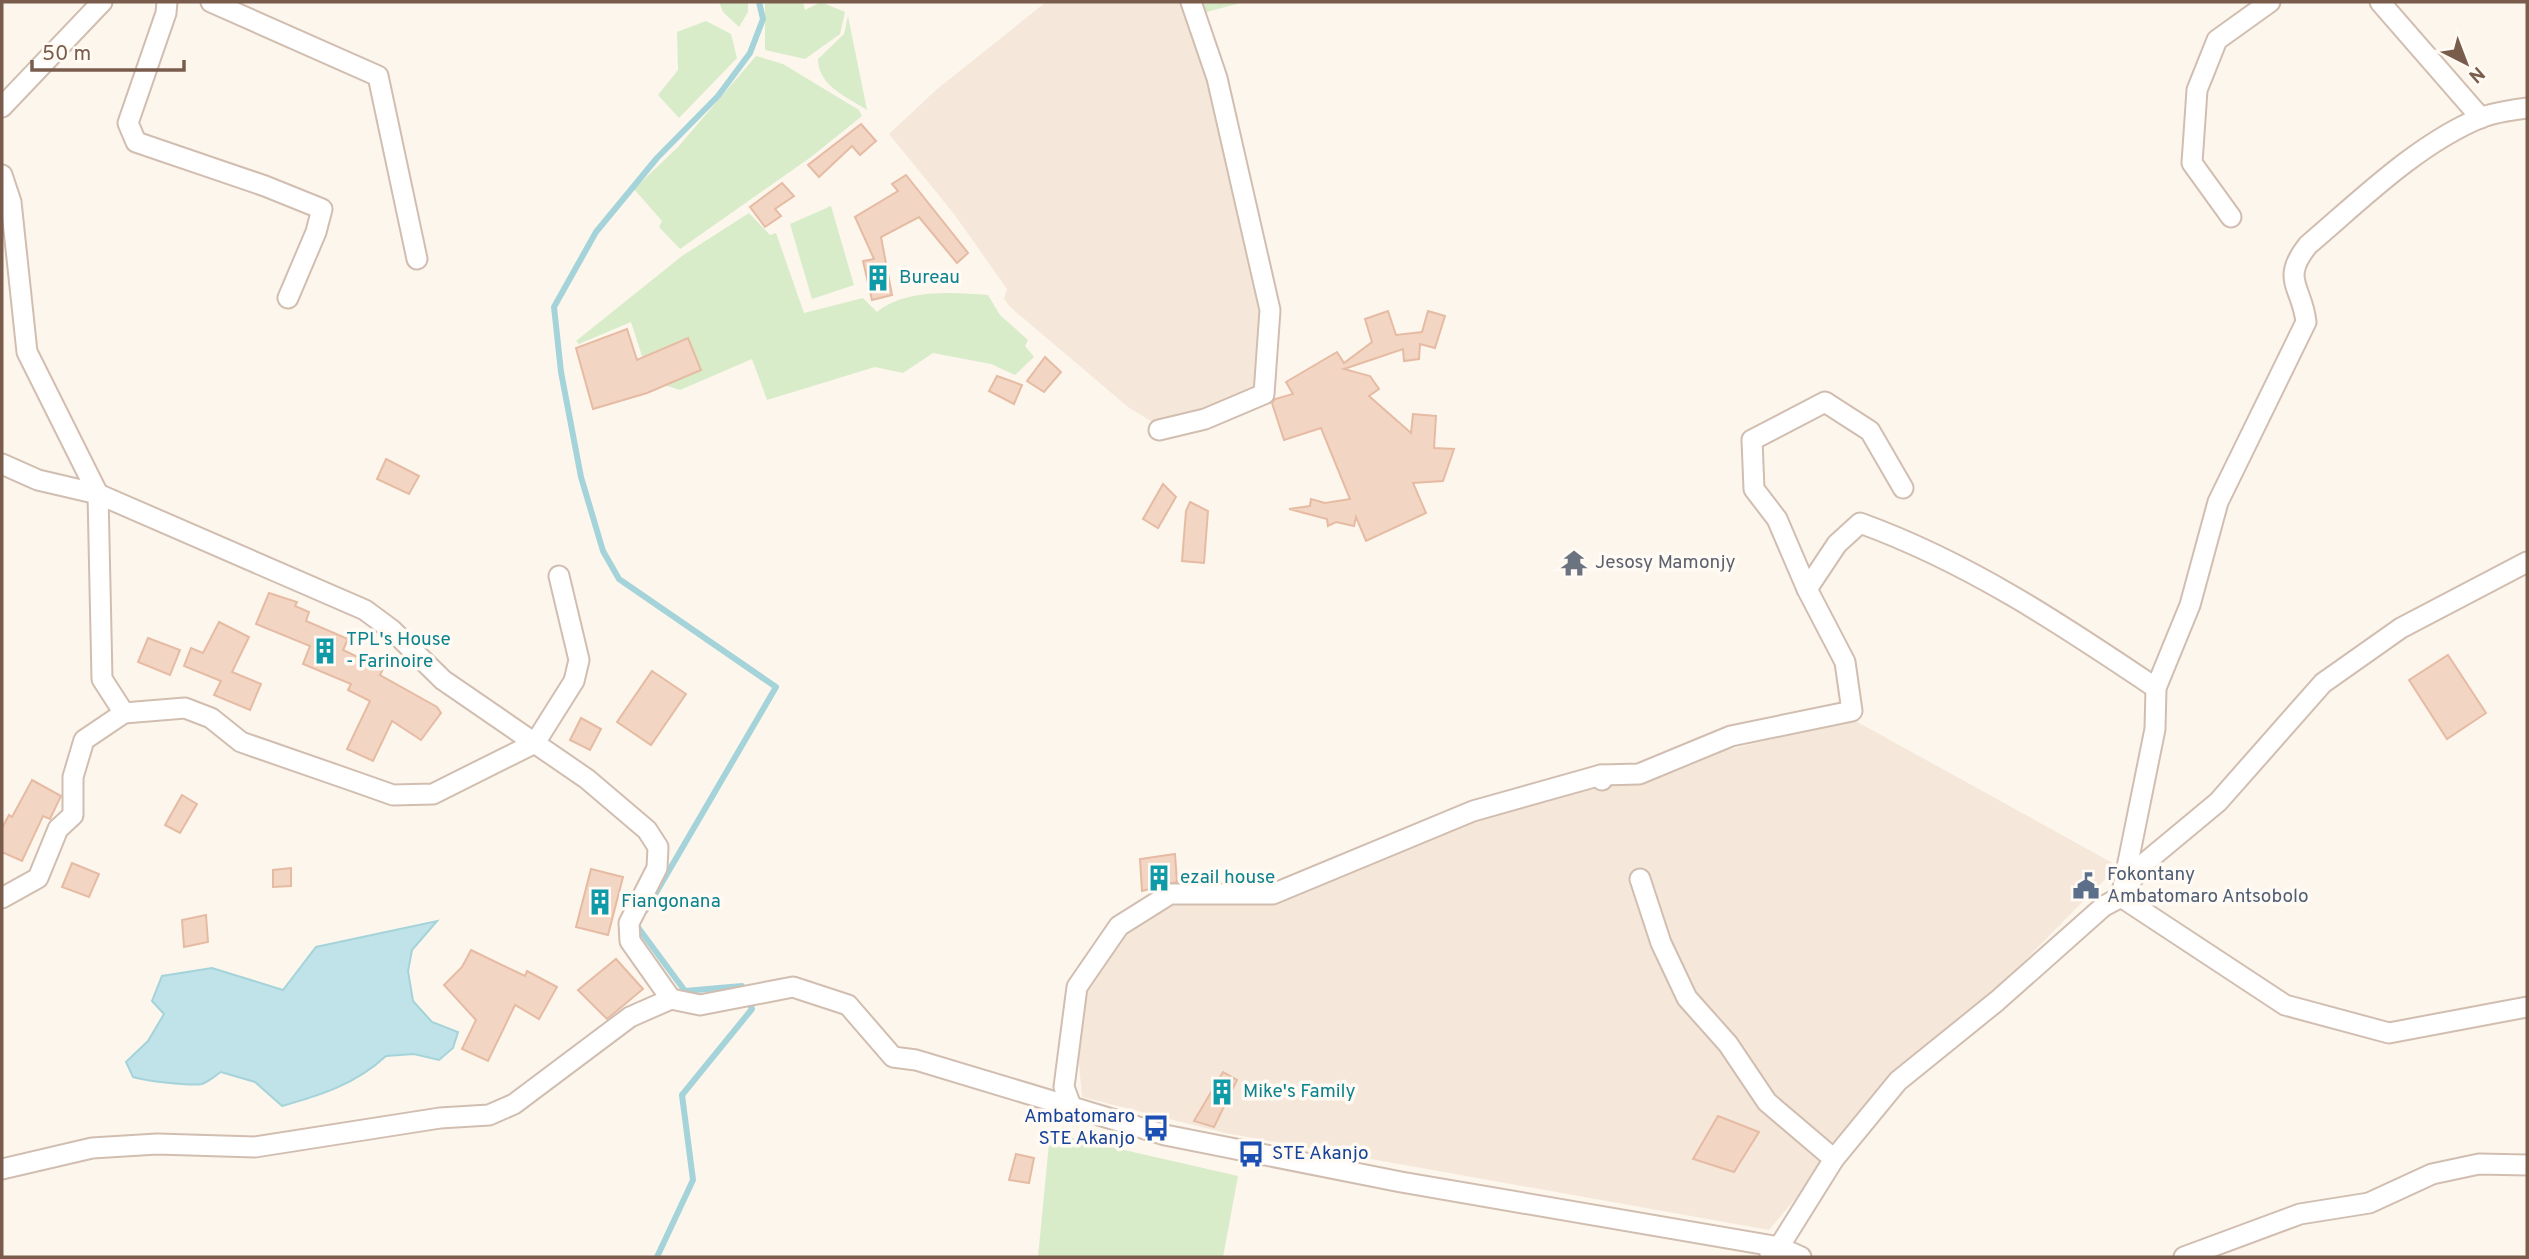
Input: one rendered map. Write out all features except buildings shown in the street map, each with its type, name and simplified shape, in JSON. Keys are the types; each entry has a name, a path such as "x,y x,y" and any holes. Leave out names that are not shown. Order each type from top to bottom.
{"street":[{"path":"2,107 102,2"},
{"path":"167,2 166,13 128,124 136,142 265,186 322,209 288,298"},
{"path":"211,2 378,76 417,259"},
{"path":"1159,430 1205,419 1264,394 1270,310 1217,78 1191,2"},
{"path":"2231,217 2193,163 2197,90 2217,40 2270,2"},
{"path":"2380,2 2481,118"},
{"path":"2121,897 2155,729 2156,688 2190,605 2218,502 2303,333 2305,310 2292,276 2297,258 2308,245 2387,178 2440,141 2481,118 2527,108"},
{"path":"2,175 11,202 27,352 98,494 102,679 124,713"},
{"path":"1071,1106 1064,1087 1077,987 1119,926 1170,894 1273,894 1473,811 1602,777 1639,774 1731,736 1852,711 1845,662 1807,589 1777,519 1754,489 1752,440 1825,402 1870,431 1903,488"},
{"path":"2,464 38,480 98,494 365,610 392,630 443,680 587,779 647,830 658,846 657,868 629,923 630,941 671,999"},
{"path":"1807,589 1837,544 1860,523 1915,543 2010,591 2156,688"},
{"path":"1772,1252 1834,1159 1898,1081 1997,1002 2104,906 2121,897 2141,866 2218,802 2323,683 2401,628 2527,562"},
{"path":"2,898 38,877 58,829 74,815 73,778 85,740 124,713 185,708 211,718 241,742 393,795 433,794 535,743 574,681 579,660 559,576"},
{"path":"1640,879 1661,943 1687,998 1728,1044 1767,1102 1834,1159"},
{"path":"2121,897 2285,1005 2389,1032 2527,1007"},
{"path":"2,1169 92,1148 157,1144 255,1147 440,1118 489,1115 514,1104 631,1017 671,999 700,1005 793,987 848,1005 893,1057 916,1060 1165,1135 1801,1257"},
{"path":"2184,1257 2300,1214 2369,1203 2432,1174 2479,1164 2527,1164"}],"shaded area":[{"path":"1046,2 1187,2 1267,310 1261,390 1159,426 1128,407 1010,307 1004,299 1007,289 954,214 889,134 936,90"},
{"path":"1852,719 2118,866 1827,1161 1769,1230 1225,1133 1082,1097 1077,1041 1090,982 1138,919 1172,901 1258,901 1494,813 1595,783"}],"green space":[{"path":"719,2 748,2 748,12 739,27 723,12"},
{"path":"765,2 803,2 805,10 821,2 845,12 840,34 805,59 765,50"},
{"path":"1195,2 1244,2 1199,14"},
{"path":"848,16 867,110 828,84 819,68 818,59 844,34"},
{"path":"706,21 731,34 737,58 679,118 658,95 678,70 677,32"},
{"path":"756,56 783,64 859,110 862,116 811,157 680,249 659,227 662,221 634,189 678,147"},
{"path":"831,206 854,285 812,299 790,224"},
{"path":"749,213 770,235 776,233 804,313 863,298 877,312 901,299 915,296 945,293 988,295 1000,315 1028,340 1025,346 1034,357 1015,375 991,364 933,353 903,373 875,367 767,400 752,359 680,390 664,385 652,387 631,322 579,344 576,341 682,256"},
{"path":"1050,1133 1238,1176 1223,1257 1038,1257"}],"water":[{"path":"437,921 412,950 408,971 413,1001 432,1022 458,1032 453,1048 439,1060 414,1054 386,1056 350,1081 324,1093 282,1106 255,1082 221,1072 202,1084 167,1083 133,1077 126,1062 148,1041 164,1014 152,1001 162,976 212,968 283,990 316,947"}],"waterway":[{"path":"646,910 776,687 619,579 603,551 581,477 561,372 554,307 596,232 657,158 718,96 750,53 763,19 759,2"},
{"path":"637,926 685,991 742,986 752,1009 682,1095 693,1180 657,1257"}],"place":[{"name":"Bureau","path":"878,278"},
{"name":"Jesosy Mamonjy","path":"1574,563"},
{"name":"TPL's House - Farinoire","path":"325,651"},
{"name":"ezail house","path":"1159,878"},
{"name":"Fokontany Ambatomaro Antsobolo","path":"2086,886"},
{"name":"Fiangonana","path":"600,902"},
{"name":"Mike's Family","path":"1222,1092"},
{"name":"Ambatomaro STE Akanjo","path":"1156,1128"},
{"name":"STE Akanjo","path":"1251,1154"}]}
